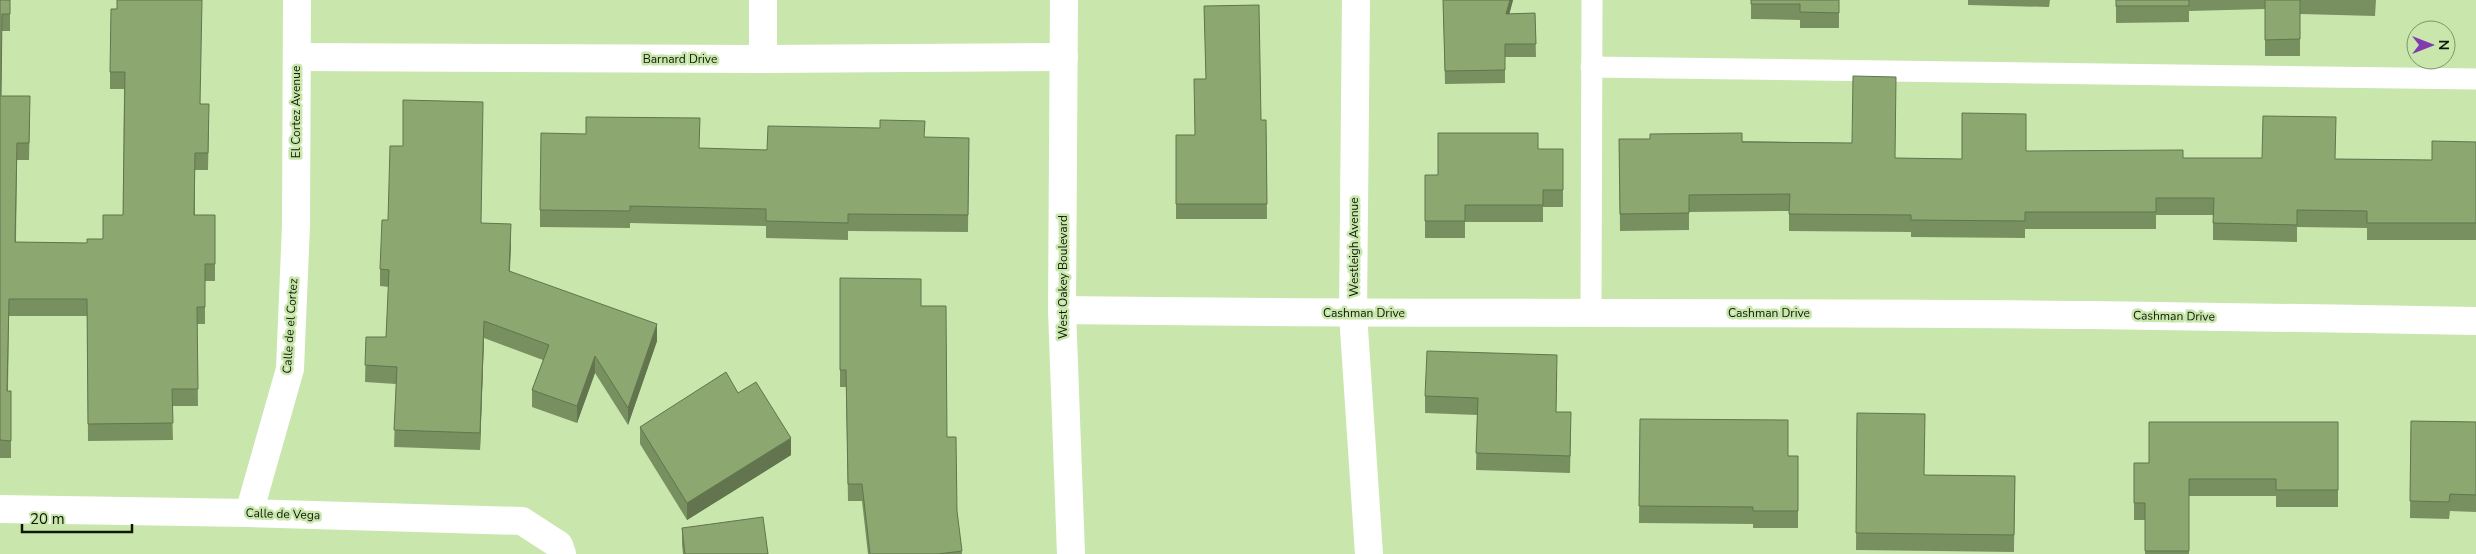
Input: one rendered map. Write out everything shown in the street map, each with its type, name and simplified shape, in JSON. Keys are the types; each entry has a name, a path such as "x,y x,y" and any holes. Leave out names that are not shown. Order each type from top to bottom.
{"street":[{"name":"El Cortez Avenue","path":"296,225 297,0"},
{"path":"763,59 764,0"},
{"name":"West Oakey Boulevard","path":"1064,0 1062,310 1071,554"},
{"name":"Westleigh Avenue","path":"1356,0 1353,314 1369,554"},
{"name":"Barnard Drive","path":"297,57 763,59 1064,57"},
{"name":"Calle de el Cortez","path":"249,513 290,368 296,225"},
{"name":"Cashman Drive","path":"1062,310 1353,314 1591,312 2092,315 2476,321"},
{"name":"Calle de Vega","path":"0,509 249,513 522,521 561,550"}],"lane":[{"path":"1591,312 1592,0"},
{"path":"1591,68 2476,79"}],"building":[{"path":"0,0 10,0 10,14 2,14 1,96 30,96 29,143 17,143 15,242 87,243 87,239 103,239 103,215 123,215 125,72 110,72 111,9 117,9 117,0 202,0 200,104 209,104 208,153 195,153 194,215 215,215 215,264 205,264 205,307 197,307 198,389 172,389 173,423 88,424 87,299 9,299 7,391 11,391 11,441 0,440"},
{"path":"1443,0 1510,0 1506,14 1535,13 1536,44 1505,44 1505,70 1445,71"},
{"path":"1751,0 1839,0 1839,13 1800,12 1800,4 1751,4"},
{"path":"2116,0 2189,0 2189,6 2116,6"},
{"path":"2265,0 2300,0 2300,39 2265,40"},
{"path":"1259,5 1261,120 1266,120 1267,204 1176,204 1176,135 1195,135 1194,79 1206,79 1204,6"},
{"path":"1853,76 1896,77 1895,158 1962,159 1962,113 2026,114 2026,151 2183,150 2183,158 2262,158 2263,116 2336,117 2335,159 2432,160 2432,141 2476,142 2476,223 2367,223 2367,211 2297,210 2297,225 2213,223 2214,198 2156,198 2156,212 2025,212 2025,221 1911,220 1911,215 1789,214 1790,194 1689,195 1689,213 1620,214 1619,139 1650,139 1650,134 1742,133 1742,142 1852,143"},
{"path":"403,100 483,102 481,223 511,224 509,271 657,324 628,408 595,356 577,406 532,390 549,345 484,321 480,433 394,430 397,367 365,365 366,337 386,337 389,270 380,269 382,220 388,220 390,146 403,146"},
{"path":"586,117 700,118 699,148 767,150 768,126 880,128 880,120 925,121 924,137 969,138 968,215 848,214 848,223 766,221 766,209 630,206 630,211 540,210 541,133 586,134"},
{"path":"1438,133 1538,133 1538,149 1563,149 1563,190 1543,190 1543,205 1465,205 1465,221 1425,221 1425,175 1438,175"},
{"path":"840,278 921,279 921,306 946,306 947,437 956,437 957,511 962,551 938,554 870,554 862,484 848,484 846,370 840,370"},
{"path":"1427,351 1557,355 1556,412 1571,412 1570,456 1476,453 1478,398 1425,396"},
{"path":"726,372 738,393 756,382 791,438 687,503 640,427"},
{"path":"1857,413 1925,414 1924,475 2015,476 2014,535 1856,533"},
{"path":"1640,419 1788,420 1788,456 1798,456 1798,511 1753,511 1753,507 1639,506"},
{"path":"2411,421 2476,422 2476,495 2450,494 2449,502 2410,501"},
{"path":"2149,422 2338,422 2338,490 2276,490 2276,479 2189,479 2189,551 2145,551 2145,503 2134,503 2134,463 2149,463"},
{"path":"763,517 768,554 685,554 682,528"}]}
